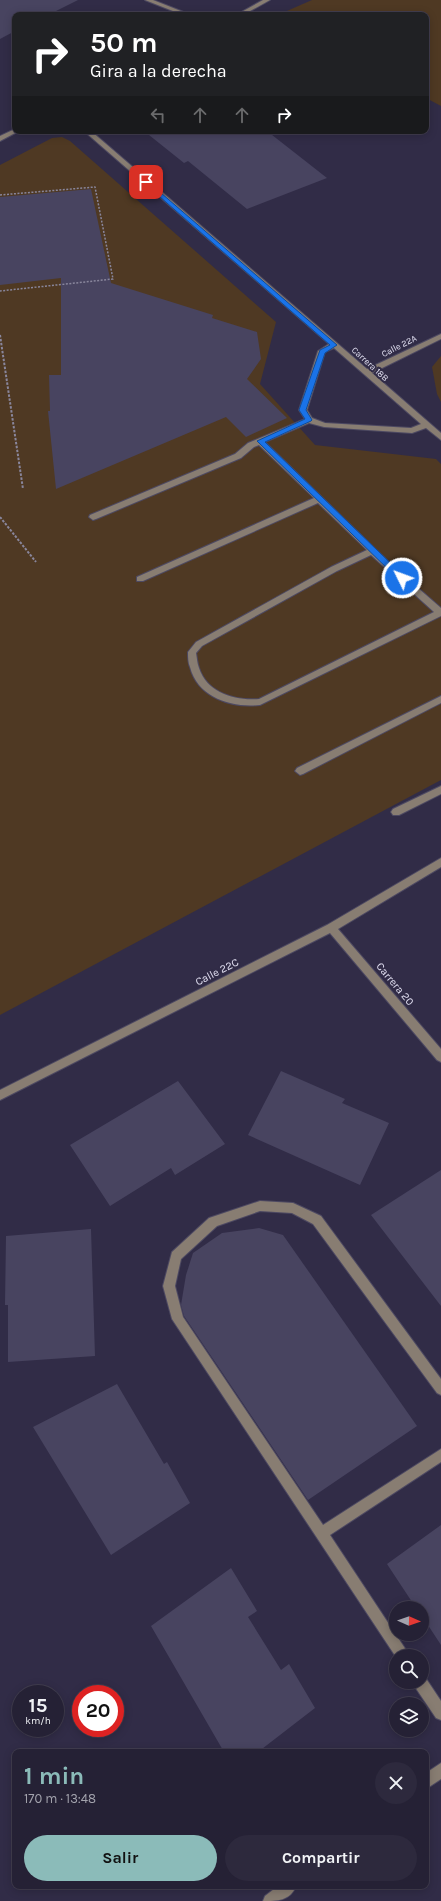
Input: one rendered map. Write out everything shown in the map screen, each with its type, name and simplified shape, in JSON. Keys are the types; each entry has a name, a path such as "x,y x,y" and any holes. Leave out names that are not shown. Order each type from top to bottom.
{"street":[{"path":"148,0 180,12"},
{"path":"245,12 267,0"},
{"path":"0,139 12,133"},
{"name":"Carrera 18B","path":"90,134 441,437"},
{"name":"Calle 22A","path":"366,373 441,336"},
{"path":"334,345 322,351 317,365 303,410 309,420 324,425 381,430 412,431 426,425"},
{"path":"93,517 238,456 251,445 309,420"},
{"path":"260,441 372,551 441,613 260,702 249,704 231,702 208,690 194,668 192,652 199,644 334,569 372,551"},
{"path":"140,579 319,499"},
{"path":"300,772 441,699"},
{"path":"396,812 441,790"},
{"name":"Calle 22C","path":"0,1095 331,928 441,862"},
{"name":"Carrera 20","path":"331,928 441,1056"},
{"path":"398,1649 178,1319 169,1286 176,1256 212,1222 260,1206 293,1208 317,1220 441,1389"},
{"path":"321,1534 441,1455"},
{"path":"425,1689 441,1713"},
{"path":"429,1780 441,1770"},
{"path":"270,1901 286,1889"}],"path":[{"path":"0,195 95,187 113,279 0,291"},
{"path":"0,335 23,489"},
{"path":"0,517 36,562"}],"shaded area":[{"path":"312,0 441,0 441,106 429,100 429,12 285,12"},
{"path":"62,137 70,141 276,322 260,384 315,445 436,459 441,464 441,780 0,1015 0,165 52,138"},
{"path":"441,356 441,402 437,394 432,367"}],"building":[{"path":"0,0 78,0 54,12 12,12 12,33 0,39"},
{"path":"148,134 271,134 327,178 247,209 188,161 184,163"},
{"path":"91,189 111,283 213,315 212,318 257,332 261,359 247,379 287,418 246,437 226,417 56,489 48,411 50,411 49,375 61,375 61,278 0,285 0,197"},
{"path":"281,1071 345,1099 342,1103 389,1123 360,1185 248,1135"},
{"path":"178,1081 225,1144 175,1175 171,1168 110,1206 70,1145"},
{"path":"441,1170 441,1306 371,1215"},
{"path":"259,1228 283,1235 417,1426 308,1500 184,1316 181,1305 186,1275 193,1253 222,1233"},
{"path":"91,1229 95,1356 8,1362 8,1305 5,1305 6,1236"},
{"path":"117,1384 164,1464 167,1462 190,1503 111,1555 33,1427"},
{"path":"441,1525 441,1645 429,1627 429,1601 411,1601 387,1564"},
{"path":"231,1568 257,1611 248,1617 281,1670 289,1664 315,1708 262,1749 222,1749 151,1626"}],"route":[{"path":"146,182 334,345 322,351 317,365 303,410 309,420 260,441 402,578"}]}
